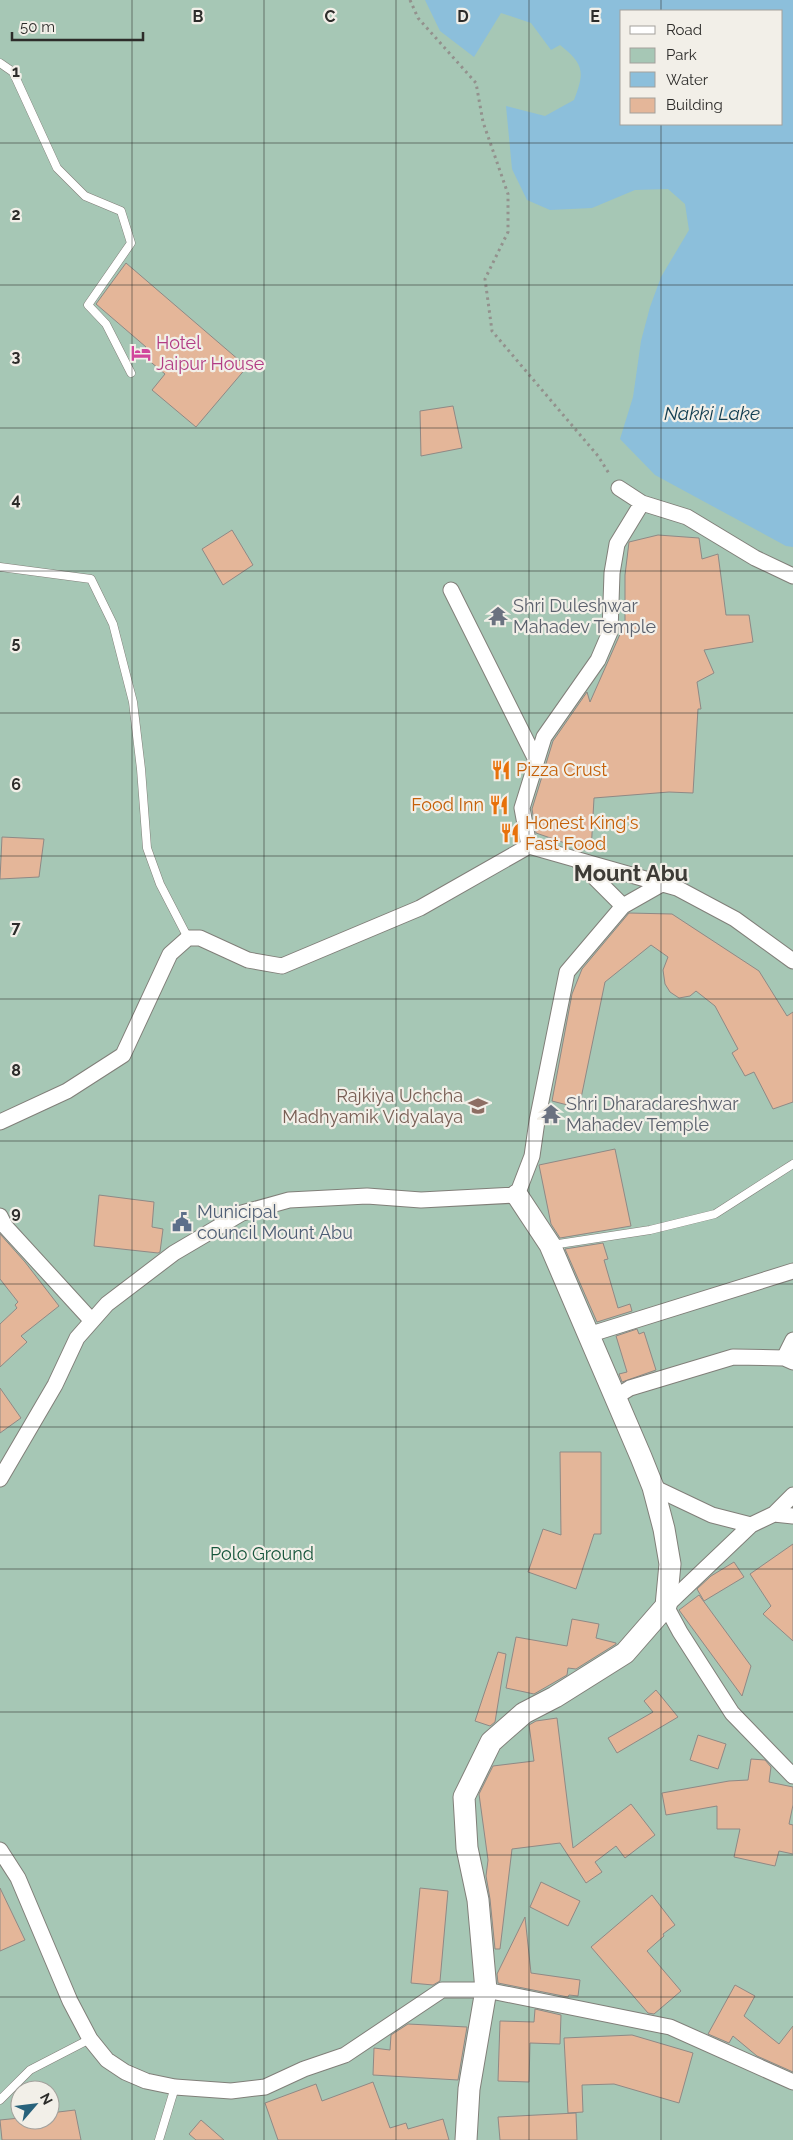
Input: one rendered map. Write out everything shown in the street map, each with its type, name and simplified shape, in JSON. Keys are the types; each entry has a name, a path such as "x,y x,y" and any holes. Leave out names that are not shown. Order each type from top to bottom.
{"main road":[{"path":"466,2140 469,2089 486,1990 478,1900 467,1848 464,1797 491,1742 524,1713 555,1697 625,1653 666,1606 670,1564 664,1529 653,1487 550,1245 517,1195"}],"street":[{"path":"619,488 642,503 687,517 755,558 793,576"},
{"path":"529,846 522,808 536,760 544,737 598,660 610,632 612,573 617,544 642,503"},
{"path":"451,590 536,760"},
{"path":"0,1122 67,1091 123,1055 170,954 188,938 200,938 248,960 282,966 420,908 529,846 575,858 660,885 677,888 735,919 793,961"},
{"path":"575,858 623,906"},
{"path":"0,1479 55,1385 77,1338 107,1304 174,1253 242,1214 289,1200 367,1196 421,1200 517,1195 532,1156 537,1121 567,972 623,906 660,885"},
{"path":"0,1216 6,1226 92,1322"},
{"path":"588,1335 793,1271"},
{"path":"614,1398 630,1388 733,1357 789,1360 793,1340"},
{"path":"653,1487 712,1515 751,1525"},
{"path":"793,1495 774,1514 751,1525 666,1606 680,1632 732,1713 793,1776"},
{"path":"774,1514 793,1516"},
{"path":"0,1850 18,1878 70,2001 90,2039 107,2060 125,2072 146,2081 175,2087 231,2091 265,2087 304,2069 345,2055 442,1990 486,1990 670,2027 793,2082"}],"lane":[{"path":"0,63 13,72 57,168 85,196 121,210 131,243 88,305 106,324 131,374"},
{"path":"0,566 91,579 113,624 133,702 141,769 147,848 160,884 188,938"},
{"path":"550,1245 650,1230 715,1214 793,1164"},
{"path":"0,2100 30,2070 90,2039"},
{"path":"159,2140 175,2087"}],"path":[{"path":"410,0 418,18 476,83 483,122 508,194 508,232 485,279 492,331 598,456 619,488"}],"green space":[{"name":"Polo Ground","path":"0,0 793,0 793,2140 0,2140"}],"water":[{"name":"Nakki Lake","path":"425,0 793,0 793,547 786,546 655,475 620,439 633,397 641,341 650,307 661,277 689,230 685,204 668,189 635,190 592,208 550,210 527,200 512,169 506,106 545,116 574,100 581,75 578,63 560,45 551,50 531,23 501,13 474,57 440,31"}],"building":[{"path":"126,263 247,367 196,427 152,390 165,374 140,353 146,347 96,304"},
{"path":"453,406 462,448 421,456 420,411"},
{"path":"232,530 253,565 223,585 202,549"},
{"path":"658,535 699,538 702,559 718,554 726,615 749,615 753,642 704,650 714,673 697,682 701,709 698,709 693,793 669,792 594,798 591,852 536,833 532,809 553,741 587,692 590,702 625,623 625,575 629,542"},
{"path":"2,837 44,839 39,877 0,879"},
{"path":"629,913 672,914 759,971 787,1016 793,1012 793,1102 773,1109 754,1072 745,1076 732,1053 738,1049 715,1006 696,991 690,996 679,998 670,992 665,984 663,970 668,957 651,945 605,982 579,1108 552,1101 572,994 582,969"},
{"path":"615,1149 631,1226 560,1238 551,1224 539,1165"},
{"path":"99,1195 154,1202 152,1227 163,1229 160,1252 94,1246"},
{"path":"0,1234 25,1262 59,1306 21,1336 27,1342 0,1367 0,1324 17,1308 15,1305 18,1302 0,1279"},
{"path":"603,1243 608,1259 604,1260 618,1308 630,1304 632,1311 597,1322 565,1249"},
{"path":"637,1329 639,1334 644,1332 656,1370 622,1382 619,1374 627,1372 616,1336"},
{"path":"0,1388 21,1418 0,1433"},
{"path":"560,1452 601,1452 601,1534 594,1534 576,1589 528,1572 543,1529 561,1535"},
{"path":"793,1544 793,1641 763,1614 771,1606 750,1574"},
{"path":"734,1562 744,1577 704,1601 697,1589 711,1576"},
{"path":"699,1595 751,1666 742,1696 679,1610"},
{"path":"572,1619 599,1624 596,1638 616,1644 576,1669 568,1668 567,1675 534,1694 506,1688 516,1637 567,1646"},
{"path":"498,1652 506,1654 495,1722 490,1726 475,1721"},
{"path":"656,1690 678,1717 617,1753 608,1738 653,1712 644,1701"},
{"path":"557,1718 573,1848 631,1804 655,1835 625,1858 616,1846 595,1862 602,1872 586,1883 560,1843 512,1849 500,1949 495,1949 486,1876 488,1860 479,1794 493,1766 534,1761 529,1725 536,1721"},
{"path":"698,1735 726,1744 718,1769 690,1760"},
{"path":"751,1759 765,1760 771,1767 769,1782 793,1787 793,1805 789,1824 793,1825 793,1854 779,1851 775,1866 734,1857 740,1829 717,1829 717,1806 666,1815 662,1793 729,1781 748,1780"},
{"path":"541,1882 580,1901 568,1926 530,1907"},
{"path":"0,1888 25,1940 0,1951"},
{"path":"420,1888 448,1891 440,1981 433,1985 411,1983"},
{"path":"652,1895 675,1925 663,1934 664,1936 647,1951 681,1991 654,2014 648,2013 591,1947"},
{"path":"525,1917 531,1973 580,1980 578,1996 569,1995 568,1997 498,1983 497,1974"},
{"path":"735,1985 755,1996 744,2016 779,2044 793,2026 793,2072 757,2056 733,2036 729,2043 708,2034"},
{"path":"535,2009 561,2015 560,2044 530,2043 529,2082 498,2081 500,2021 534,2022"},
{"path":"408,2024 467,2027 458,2080 373,2075 374,2048 390,2050 391,2035"},
{"path":"632,2035 693,2053 679,2103 614,2084 582,2085 583,2112 568,2113 564,2038"},
{"path":"373,2082 390,2128 406,2123 408,2129 443,2119 449,2140 278,2140 265,2103 316,2084 322,2101"},
{"path":"75,2110 81,2140 2,2140 0,2120 10,2119 10,2130 60,2130 60,2112"},
{"path":"576,2113 577,2140 500,2140 498,2117"},
{"path":"201,2120 224,2140 196,2140 189,2134"}],"place":[{"name":"Hotel Jaipur House","path":"141,353"},
{"name":"Shri Duleshwar Mahadev Temple","path":"498,616"},
{"name":"Pizza Crust","path":"501,770"},
{"name":"Food Inn","path":"499,805"},
{"name":"Honest King's Fast Food","path":"510,833"},
{"name":"Rajkiya Uchcha Madhyamik Vidyalaya","path":"478,1106"},
{"name":"Shri Dharadareshwar Mahadev Temple","path":"551,1114"},
{"name":"Municipal council Mount Abu","path":"182,1222"}],"district":[{"name":"Mount Abu","path":"631,873"}]}
